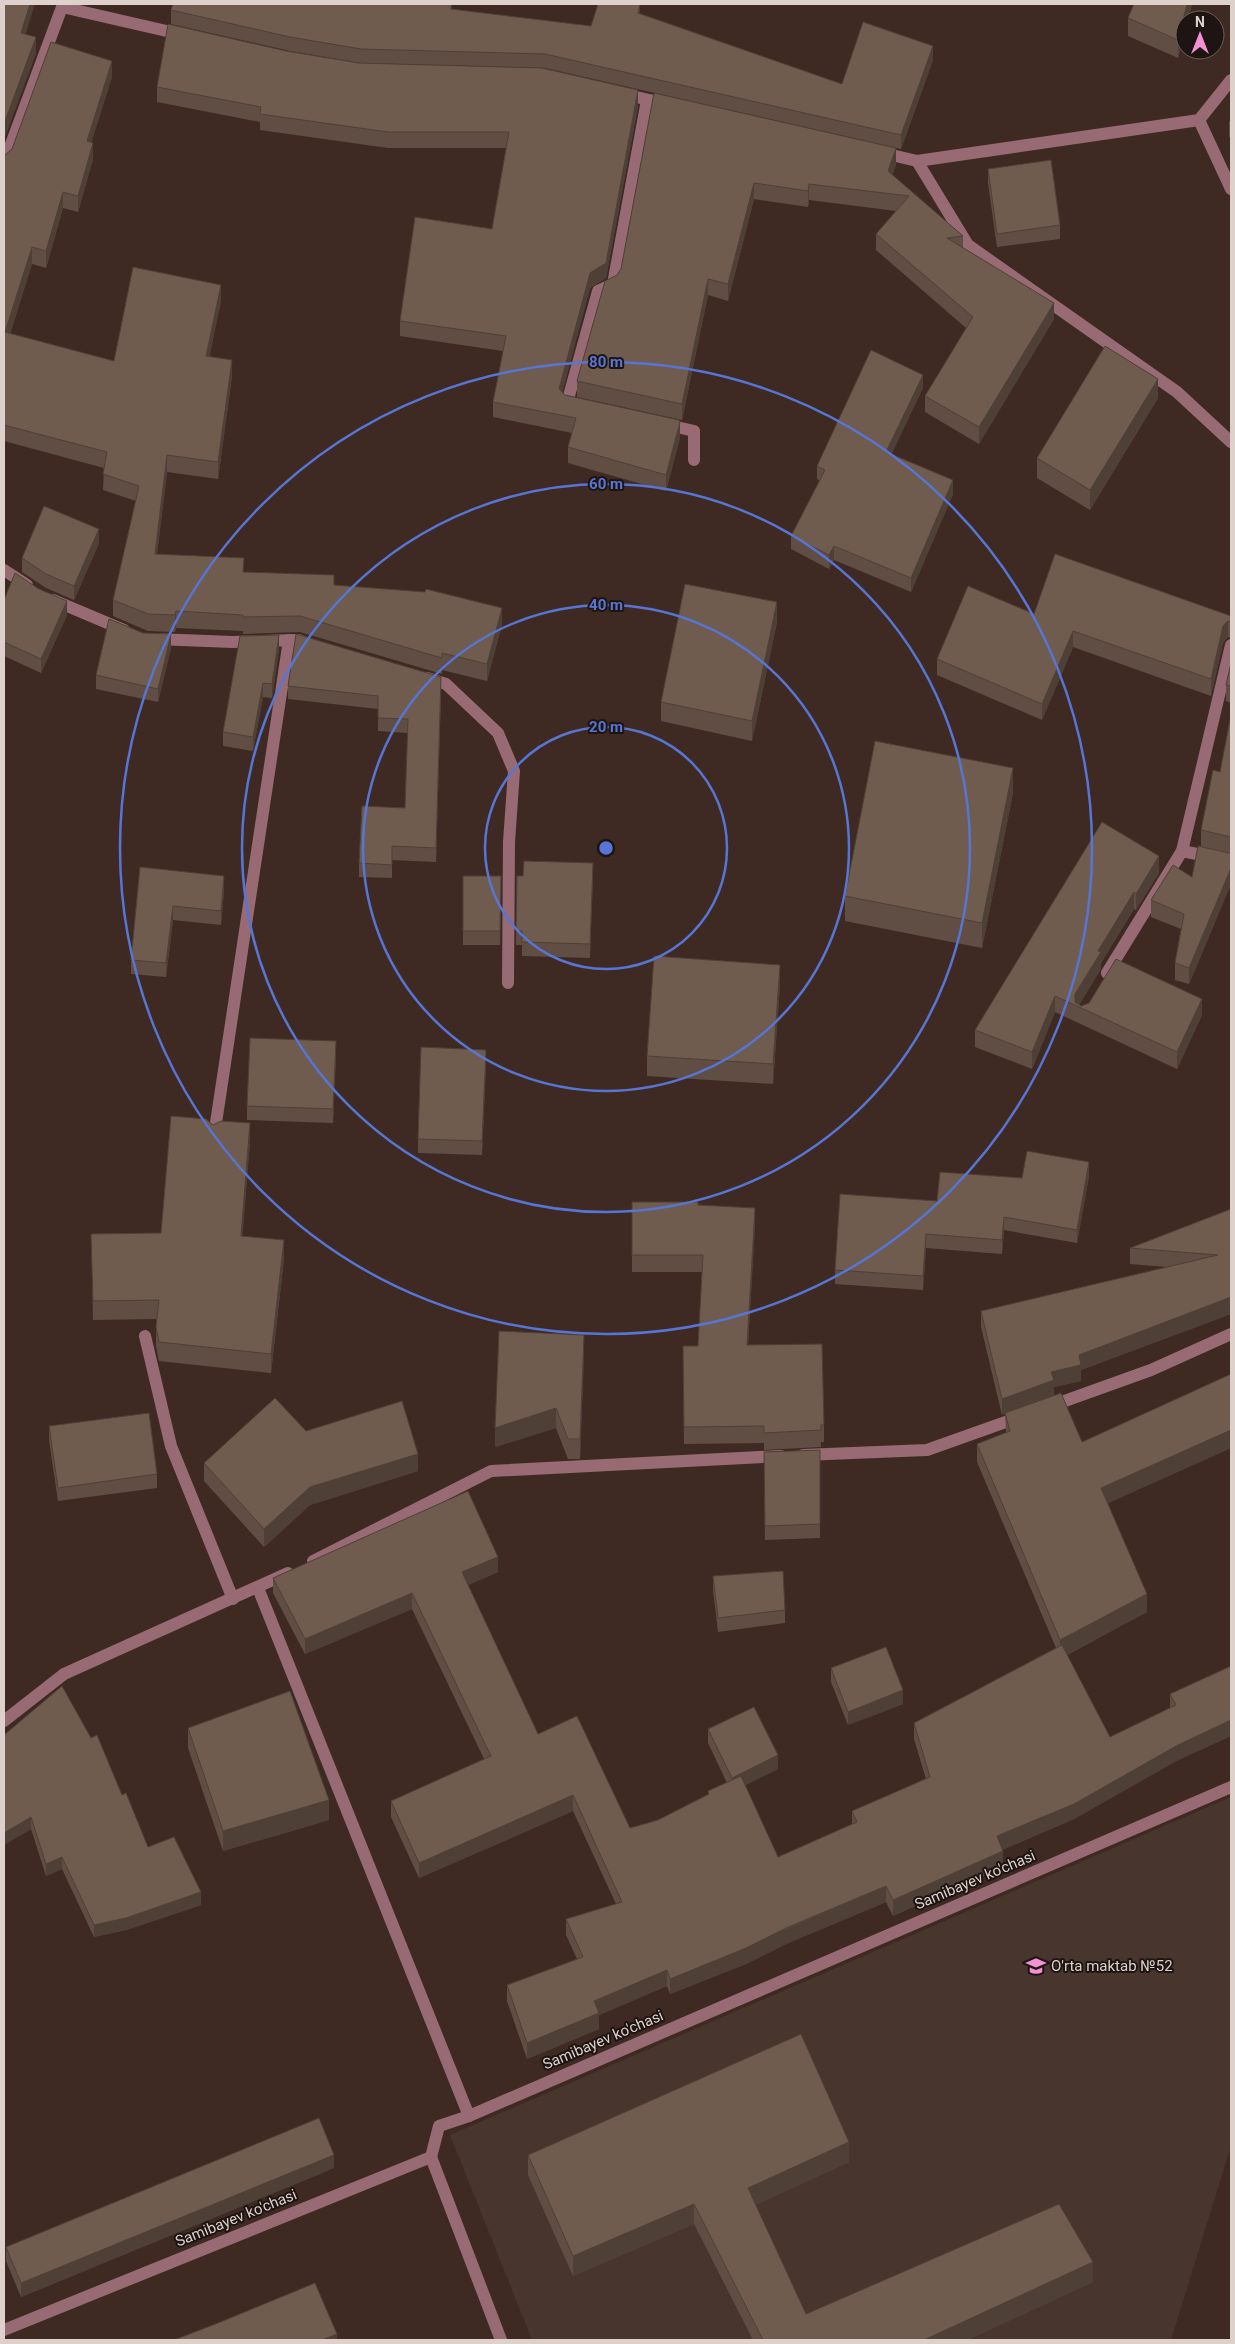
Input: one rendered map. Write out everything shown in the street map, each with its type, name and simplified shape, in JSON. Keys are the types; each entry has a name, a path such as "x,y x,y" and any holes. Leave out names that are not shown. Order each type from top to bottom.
{"street":[{"path":"4,163 62,7 194,37"},
{"path":"868,150 917,161 1199,120 1231,80"},
{"path":"609,91 676,106"},
{"path":"586,407 567,403 598,291 613,284 647,100"},
{"path":"1199,120 1231,190"},
{"path":"917,161 968,245 1177,392 1231,442"},
{"path":"654,422 694,431 694,460"},
{"path":"4,570 38,593 142,637 233,642 298,640 326,649"},
{"path":"214,1136 289,640"},
{"path":"1102,982 1182,851 1231,645"},
{"path":"419,676 446,684 498,734 514,770 509,842 508,983"},
{"path":"1182,851 1231,861"},
{"path":"4,1722 64,1674 258,1588 491,1471 926,1450 1151,1370 1231,1334"},
{"path":"145,1336 171,1446 233,1599"},
{"path":"258,1588 469,2116"},
{"name":"Samibayev ko'chasi","path":"4,2330 431,2157 439,2126 469,2116 1231,1787"},
{"path":"431,2157 501,2340"}],"shaded area":[{"name":"O'rta maktab №52","path":"1231,1797 1231,2146 1171,2340 532,2340 450,2135"}],"building":[{"path":"4,4 30,4 21,33 36,37 4,124"},
{"path":"173,4 451,4 451,9 591,26 598,4 640,4 638,13 842,84 863,22 933,46 901,135 545,54 361,49 290,37 171,10"},
{"path":"1134,4 1187,4 1186,10 1175,10 1175,39 1128,18"},
{"path":"168,24 286,51 359,63 542,68 638,90 606,263 590,273 559,389 565,395 679,420 666,475 568,447 576,418 493,402 506,336 400,321 415,217 492,229 509,132 388,132 260,114 261,107 157,87"},
{"path":"51,42 112,61 87,141 93,143 78,196 63,192 46,251 32,247 5,332 114,361 133,267 221,285 206,356 232,360 218,462 167,455 155,554 244,558 243,572 334,575 334,585 425,592 426,589 502,608 487,664 442,653 442,658 300,616 243,617 243,615 176,611 175,615 148,614 113,600 139,486 103,474 107,452 4,425 4,154 12,149"},
{"path":"654,93 896,148 888,171 963,236 947,238 1054,303 979,427 925,396 973,317 876,234 909,196 809,184 808,191 754,183 728,284 708,279 682,404 577,381 605,281 617,275 621,269"},
{"path":"1051,160 1060,225 997,234 988,169"},
{"path":"1105,346 1158,379 1090,490 1037,458"},
{"path":"871,350 923,375 886,452 953,480 911,578 834,546 829,555 791,536 825,470 817,466"},
{"path":"44,506 99,529 74,586 46,574 22,558"},
{"path":"1055,554 1231,616 1231,622 1228,621 1223,626 1211,679 1073,631 1042,704 937,659 968,586 1034,614"},
{"path":"15,573 39,589 67,601 41,659 4,642 4,600"},
{"path":"685,584 777,602 752,721 661,702"},
{"path":"109,619 143,633 171,634 158,689 96,675"},
{"path":"296,634 441,677 436,848 392,846 392,865 359,863 362,806 405,808 408,719 378,718 378,696 288,686"},
{"path":"279,635 272,684 263,683 253,737 223,732 240,636"},
{"path":"1231,663 1231,686 1226,685"},
{"path":"1231,715 1231,837 1201,830 1213,770 1220,772"},
{"path":"875,741 1013,768 982,923 845,896"},
{"path":"1102,822 1159,856 1136,894 1134,892 1098,951 1101,952 1075,994 1075,1002 1081,1006 1089,1003 1116,959 1202,999 1177,1052 1055,996 1032,1052 975,1030"},
{"path":"1198,846 1231,852 1231,868 1189,968 1175,963 1184,914 1151,900 1173,865 1192,877"},
{"path":"524,861 593,863 590,944 522,942 522,931 516,931 517,876 523,876"},
{"path":"140,867 224,876 221,911 173,906 166,963 131,960"},
{"path":"463,876 501,876 500,931 463,931"},
{"path":"654,956 780,965 773,1064 647,1056"},
{"path":"250,1038 336,1041 333,1109 247,1106"},
{"path":"421,1047 486,1050 482,1141 418,1139"},
{"path":"171,1116 206,1119 213,1125 221,1121 250,1123 241,1236 284,1240 271,1354 159,1342 156,1327 159,1300 93,1301 91,1234 161,1233"},
{"path":"1027,1151 1089,1162 1077,1230 1004,1217 1002,1240 926,1234 923,1276 835,1270 840,1194 937,1201 940,1172 1022,1178"},
{"path":"632,1202 698,1202 698,1205 755,1208 747,1345 822,1344 824,1425 821,1425 821,1430 764,1433 764,1426 684,1427 683,1346 698,1346 703,1255 632,1255"},
{"path":"1231,1209 1231,1297 1079,1355 1081,1365 1051,1372 1054,1380 1002,1399 981,1311 1218,1255 1130,1248"},
{"path":"499,1331 584,1335 580,1439 568,1439 556,1408 495,1428"},
{"path":"1231,1374 1231,1430 1101,1488 1147,1594 1060,1640 977,1444 1010,1431 1005,1413 1061,1393 1082,1442"},
{"path":"275,1398 306,1431 402,1401 418,1454 310,1487 264,1529 204,1463"},
{"path":"149,1413 157,1474 58,1488 49,1426"},
{"path":"820,1450 820,1524 765,1526 764,1452"},
{"path":"468,1491 498,1557 462,1572 538,1734 577,1716 630,1828 658,1820 709,1794 708,1791 741,1776 778,1857 857,1822 852,1811 930,1777 914,1723 1062,1645 1110,1737 1176,1705 1170,1694 1231,1666 1231,1720 1178,1745 1074,1804 997,1836 1003,1851 893,1900 886,1886 786,1928 746,1948 670,1979 667,1970 594,2001 599,2013 527,2043 507,1985 583,1957 566,1919 622,1902 573,1795 419,1863 391,1801 491,1756 412,1593 305,1639 273,1578"},
{"path":"783,1571 785,1610 718,1618 713,1576"},
{"path":"886,1647 903,1690 848,1712 831,1668"},
{"path":"62,1686 91,1738 97,1735 122,1795 126,1793 148,1847 174,1837 201,1892 126,1918 94,1925 62,1857 46,1864 31,1817 4,1833 4,1735"},
{"path":"290,1691 329,1800 223,1831 188,1728"},
{"path":"754,1707 778,1755 732,1778 708,1729"},
{"path":"801,2034 849,2142 748,2188 806,2314 1059,2204 1093,2262 924,2340 763,2340 694,2204 573,2256 528,2155"},
{"path":"319,2118 334,2155 21,2283 6,2247"},
{"path":"315,2283 337,2334 322,2340 174,2340 218,2323"}],"place":[{"name":"O'rta maktab №52","path":"1036,1966"}]}
